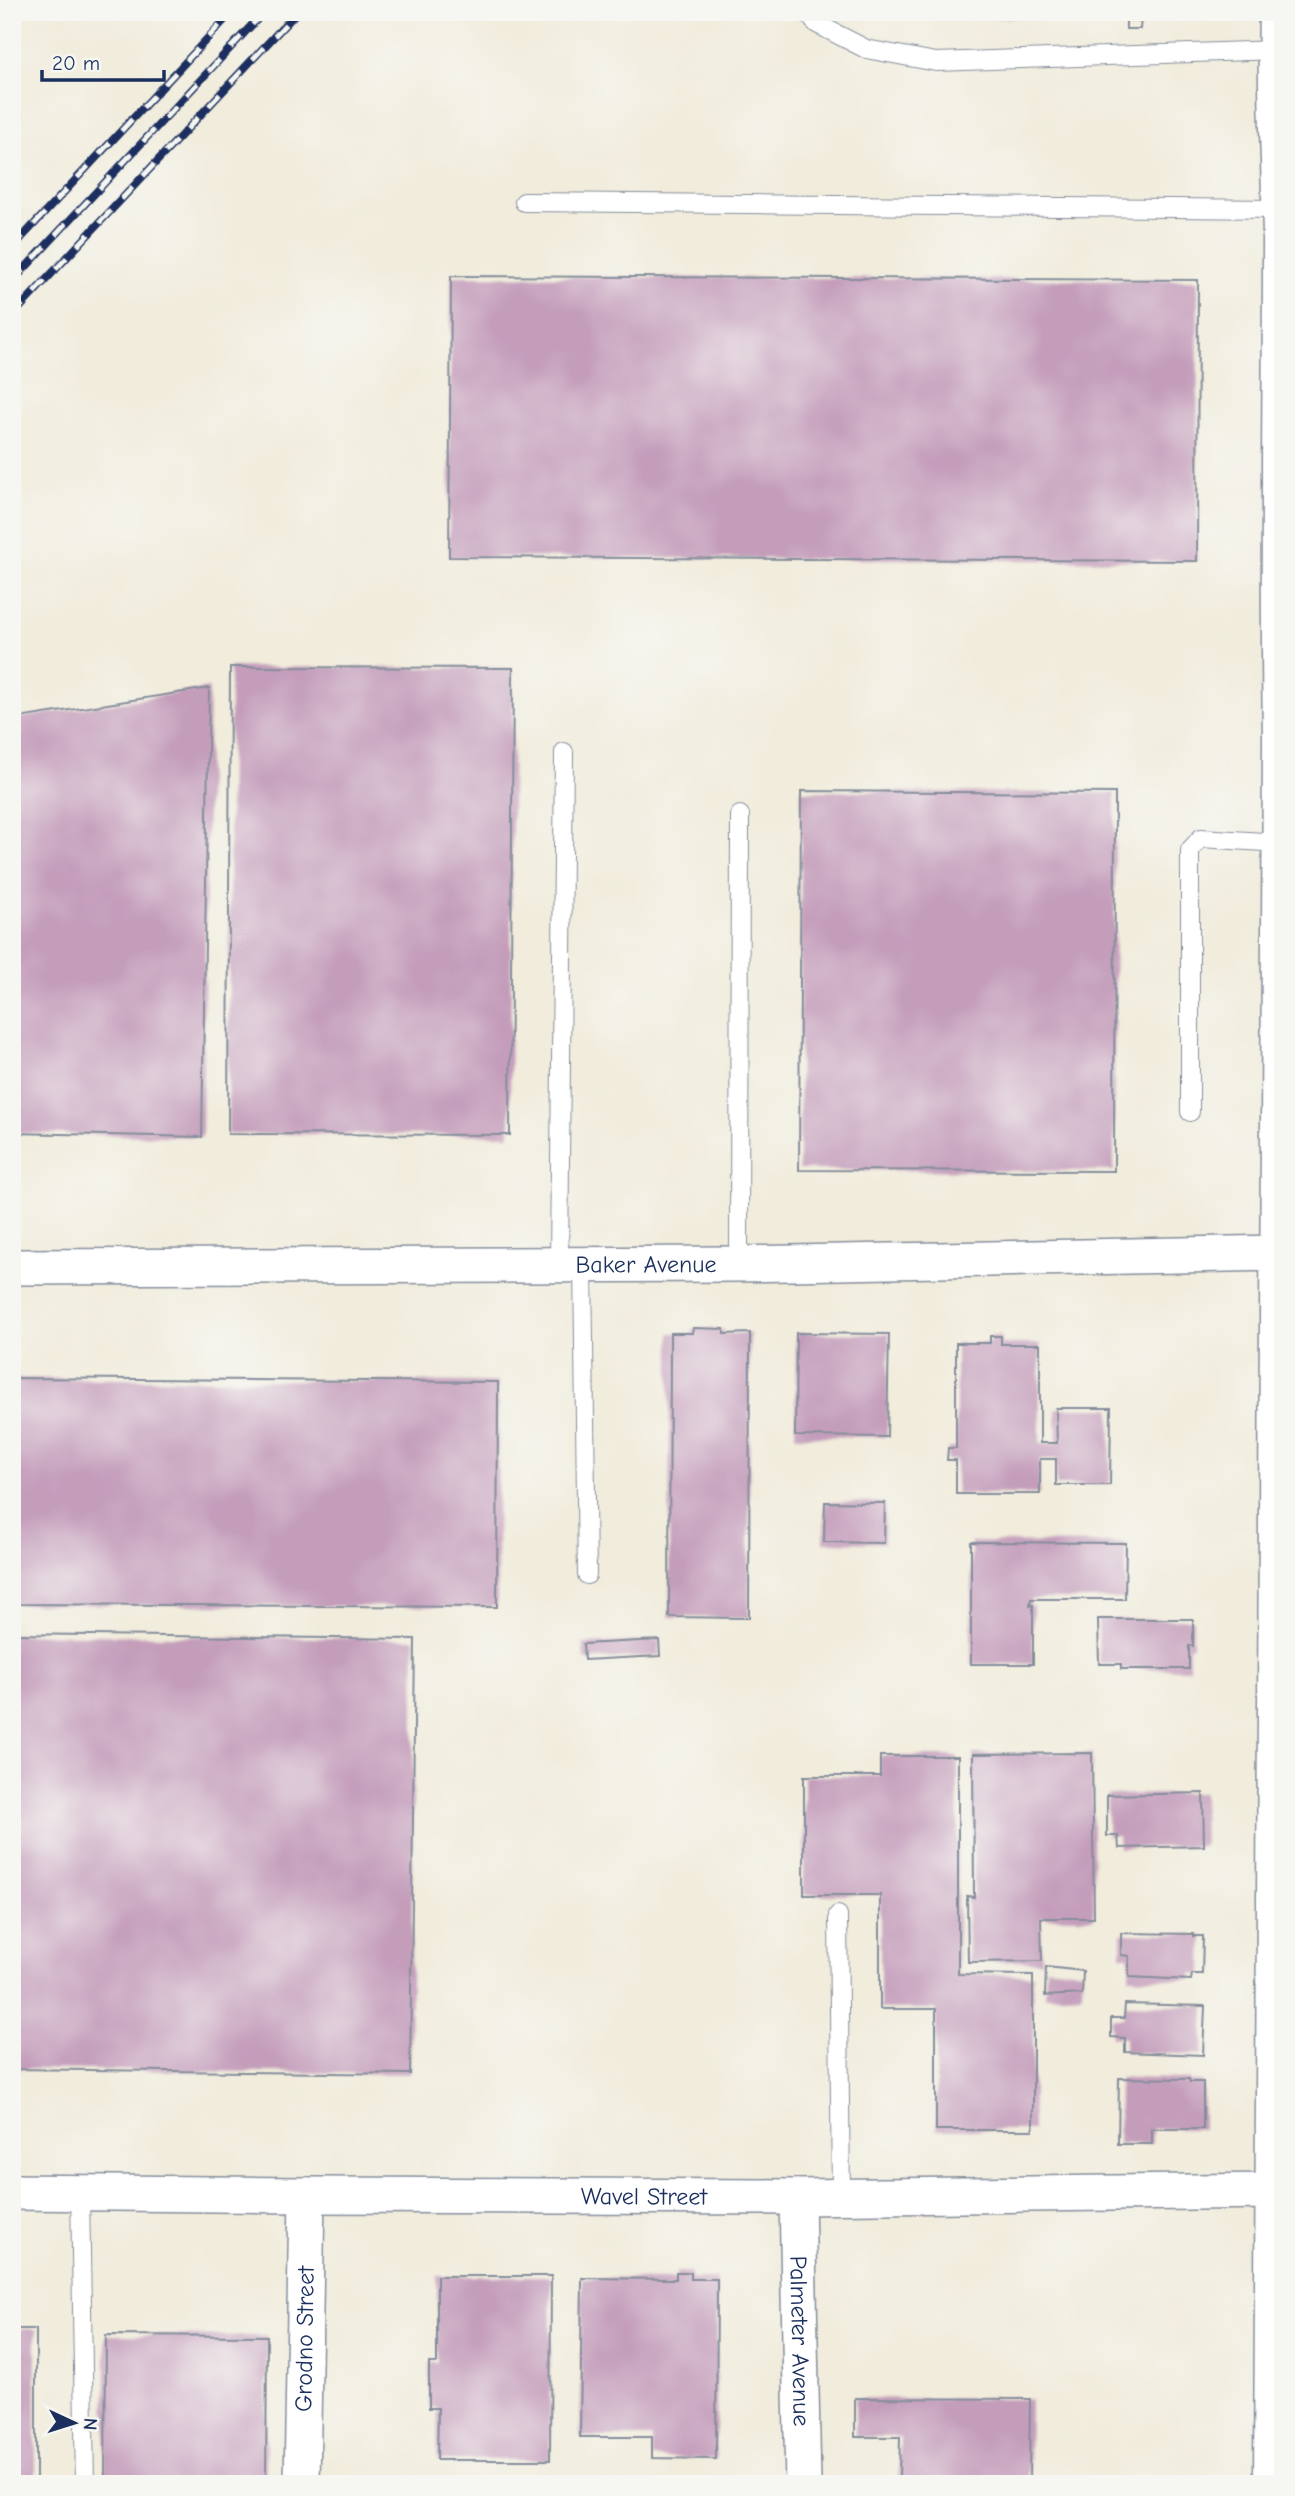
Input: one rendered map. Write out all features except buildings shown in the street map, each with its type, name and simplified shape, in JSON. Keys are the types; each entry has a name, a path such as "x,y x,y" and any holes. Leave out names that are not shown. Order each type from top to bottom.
{"street":[{"path":"1273,2484 1278,2361 1275,2191 1279,2054 1281,1253 1282,228 1278,12"},
{"name":"Baker Avenue","path":"12,1267 739,1264 1281,1253"},
{"name":"Wavel Street","path":"12,2192 841,2197 1275,2191"},
{"name":"Grodno Street","path":"302,2484 307,2195"},
{"name":"Palmeter Avenue","path":"797,2197 803,2484"}],"lane":[{"path":"806,12 817,24 866,49 936,62 1277,50"},
{"path":"524,202 1282,228"},
{"path":"564,752 571,1265 587,1575"},
{"path":"739,1264 740,815"},
{"path":"1191,1112 1190,850 1201,838 1280,844"},
{"path":"838,1915 841,2197"},
{"path":"80,2193 85,2484"}],"railway":[{"path":"12,248 232,12"},
{"path":"12,282 264,12"},
{"path":"12,316 297,12"}]}
